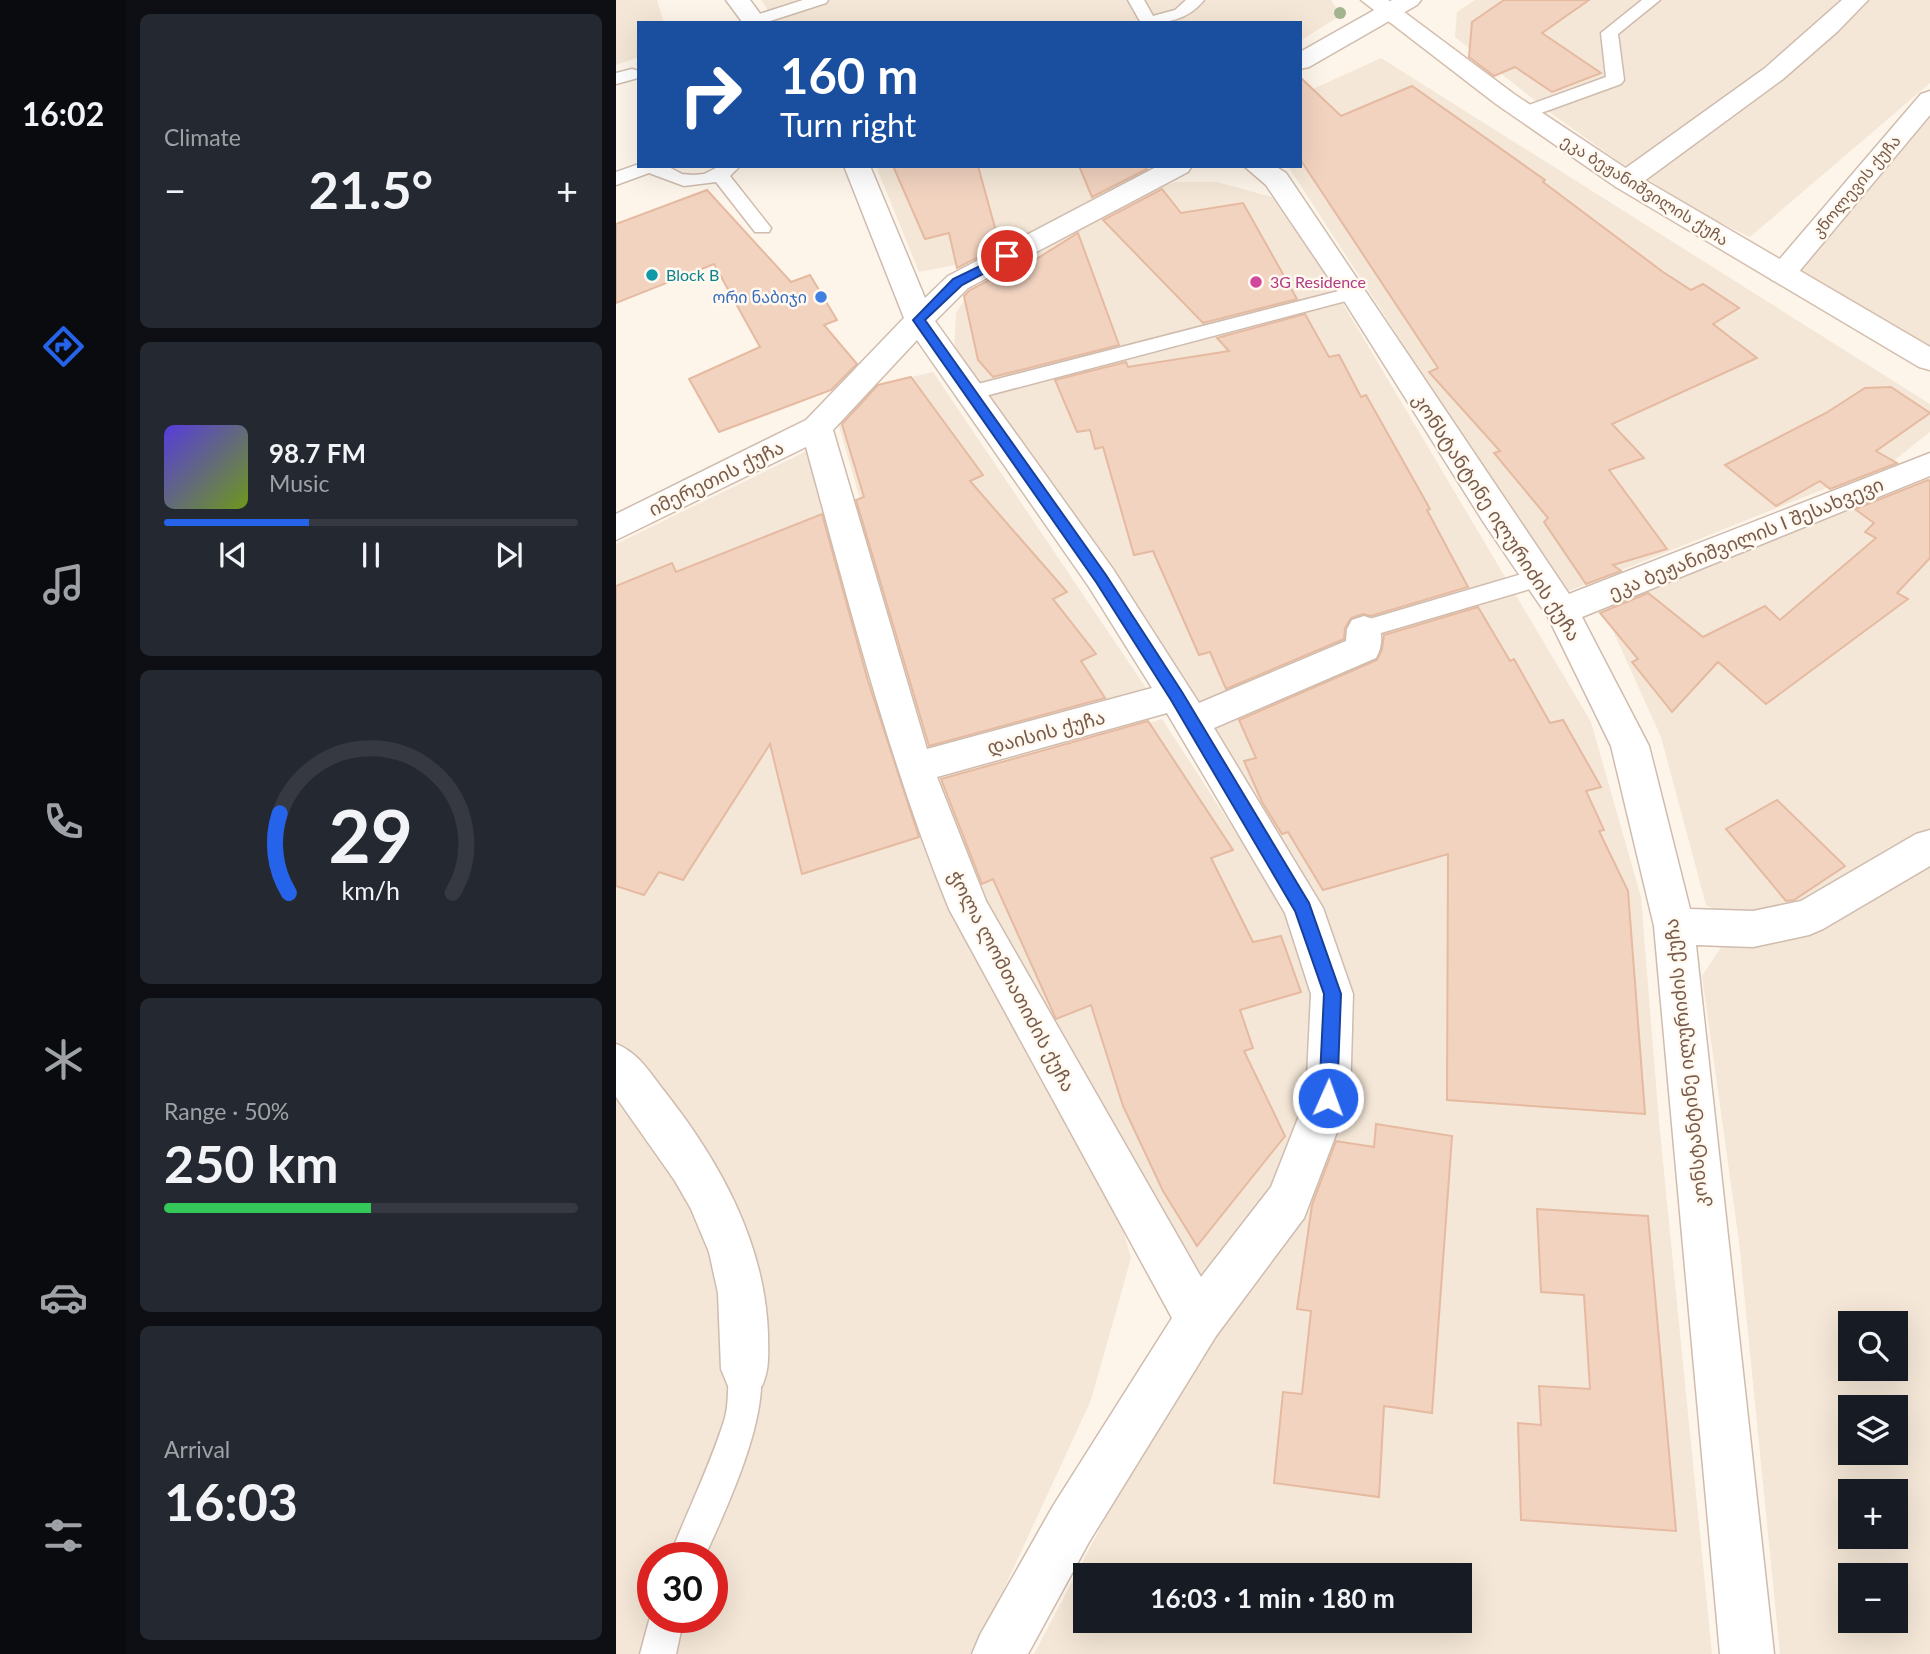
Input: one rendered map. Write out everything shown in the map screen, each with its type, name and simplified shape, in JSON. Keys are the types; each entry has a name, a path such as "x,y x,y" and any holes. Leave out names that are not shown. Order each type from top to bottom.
{"street":[{"path":"738,0 753,21"},
{"path":"1626,181 1710,122 1798,53 1856,0"},
{"path":"1302,61 1390,4"},
{"name":"ეკა ბეჟანიშვილის ქუჩა","path":"1390,4 1524,113 1626,181 1930,360"},
{"name":"კნოლევის ქუჩა","path":"1782,274 1930,99"},
{"path":"858,168 919,320 1101,578 1184,709 1303,908 1332,994 1328,1098 1288,1202 1199,1319 1071,1524 999,1654"},
{"path":"817,428 958,282 1174,168"},
{"name":"კონსტანტინე ილურიძის ქუჩა","path":"1260,168 1276,179 1354,293 1496,515 1562,611 1630,746 1674,926 1747,1654"},
{"name":"იმერეთის ქუჩა","path":"616,528 817,428"},
{"name":"ჭოლა ლომთათიძის ქუჩა","path":"817,428 915,768 944,851 970,909 1199,1319"},
{"name":"ეკა ბეჟანიშვილის I შესახვევი","path":"1562,611 1930,464"},
{"name":"დაისის ქუჩა","path":"915,768 1184,709 1364,649 1364,629"},
{"path":"1674,926 1753,929 1809,917 1930,846"},
{"path":"616,1064 667,1126 719,1216 740,1284 745,1369"}],"lane":[{"path":"757,21 820,0"},
{"path":"1136,0 1148,21"},
{"path":"1155,21 1181,13 1196,0"},
{"path":"1524,113 1615,80 1609,33 1651,0"},
{"path":"616,179 648,168"},
{"path":"660,168 667,175 683,180 726,171 762,228"},
{"path":"970,393 1354,293"},
{"path":"1364,629 1539,578"},
{"path":"693,1542 742,1418 745,1369"},
{"path":"658,1654 663,1633"}],"shaded area":[{"path":"616,0 657,0 663,21 637,21 637,58 616,65"},
{"path":"761,0 1331,0 1341,15 1302,40 1302,21 776,21"},
{"path":"1475,0 1848,0 1754,81 1632,171 1552,114 1455,37 1457,12"},
{"path":"1865,0 1930,0 1930,83 1750,237 1694,210 1646,178"},
{"path":"1381,58 1930,404 1930,432 1892,462 1564,593 1289,168 1302,168 1302,94"},
{"path":"1930,99 1930,360 1782,274"},
{"path":"877,168 1152,168 986,259 919,272"},
{"path":"1175,182 1217,182 1272,197 1294,221 1591,722 1641,897 1659,1122 1712,1654 1034,1654 1073,1580 1073,1633 1472,1633 1472,1563 1082,1563 1151,1431 1341,1102 1314,902 1102,552 954,351 956,313 968,294 1145,191"},
{"path":"933,372 1146,688 932,748 838,423 874,386"},
{"path":"813,448 883,708 930,865 1031,1049 1108,1176 1131,1258 1091,1400 974,1654 616,1654 616,544"},
{"path":"1930,472 1930,837 1810,906 1726,915 1706,905 1661,737 1605,613 1612,601"},
{"path":"1162,719 1288,913 1317,995 1313,1100 1277,1194 1202,1293 978,905 937,783"},
{"path":"1930,861 1930,1654 1780,1654 1739,1242 1702,976 1722,946"}],"building":[{"path":"1504,0 1589,0 1542,33 1601,73 1552,92 1515,67 1494,76 1469,57 1472,22"},
{"path":"1302,79 1341,116 1412,86 1545,180 1543,182 1663,272 1691,290 1703,284 1739,308 1713,324 1757,358 1612,424 1644,458 1609,470 1667,549 1613,565 1621,571 1586,584 1544,522 1548,518 1494,453 1500,451 1429,372 1438,368 1302,162"},
{"path":"894,168 979,168 1000,246 957,268 949,233 925,239"},
{"path":"1080,168 1147,169 1092,197"},
{"path":"1162,189 1181,213 1243,203 1297,299 1203,323 1103,220"},
{"path":"707,190 791,282 810,275 837,320 824,325 857,364 831,390 719,432 689,379 760,347 714,264 616,303 616,224"},
{"path":"1078,233 1119,345 993,377 978,360 964,296 970,290 1005,272 1006,278"},
{"path":"1305,314 1329,357 1339,355 1361,397 1366,395 1430,509 1427,510 1468,587 1371,616 1363,614 1351,618 1345,628 1344,639 1226,689 1210,652 1199,655 1153,551 1134,555 1103,447 1095,449 1090,430 1077,432 1055,380 1126,362 1128,367 1229,351 1217,338"},
{"path":"911,377 983,475 970,481 1067,592 1053,599 1096,654 1081,661 1105,698 929,746 856,500 864,497 842,424 878,385"},
{"path":"1891,387 1930,413 1876,451 1897,463 1830,489 1820,481 1776,506 1725,465 1826,413 1865,388"},
{"path":"1928,480 1930,558 1897,593 1908,599 1766,704 1718,662 1672,712 1632,662 1638,659 1600,613 1648,593 1703,637 1765,606 1780,620 1876,538 1865,532 1874,523 1855,509"},
{"path":"822,514 868,681 919,837 802,874 770,744 683,880 659,872 644,895 616,886 616,586 672,563 676,572"},
{"path":"1478,607 1510,661 1514,659 1550,723 1563,720 1601,787 1586,791 1604,830 1599,831 1628,891 1645,1114 1447,1100 1448,854 1323,890 1288,832 1282,834 1262,802 1244,761 1256,758 1239,720 1377,660 1384,635"},
{"path":"1148,721 1233,850 1211,858 1253,942 1281,936 1301,992 1240,1010 1253,1048 1244,1051 1285,1136 1197,1246 1163,1191 1123,1106 1091,1005 1056,1019 993,879 982,884 941,779"},
{"path":"1777,800 1845,866 1794,900 1786,901 1726,829"},
{"path":"1376,1124 1452,1136 1432,1413 1384,1406 1379,1497 1274,1483 1283,1392 1302,1394 1311,1311 1297,1309 1312,1205 1336,1141 1374,1147"},
{"path":"1537,1209 1648,1216 1676,1531 1521,1520 1518,1423 1541,1425 1539,1386 1590,1389 1584,1295 1541,1292"}],"place":[{"name":"Block B","path":"652,275"},
{"name":"3G Residence","path":"1256,282"},
{"name":"ორი ნაბიჯი","path":"821,297"}],"route":[{"path":"1007,256 958,282 919,320 1101,578 1176,696 1303,908 1332,994 1328,1098"}]}
